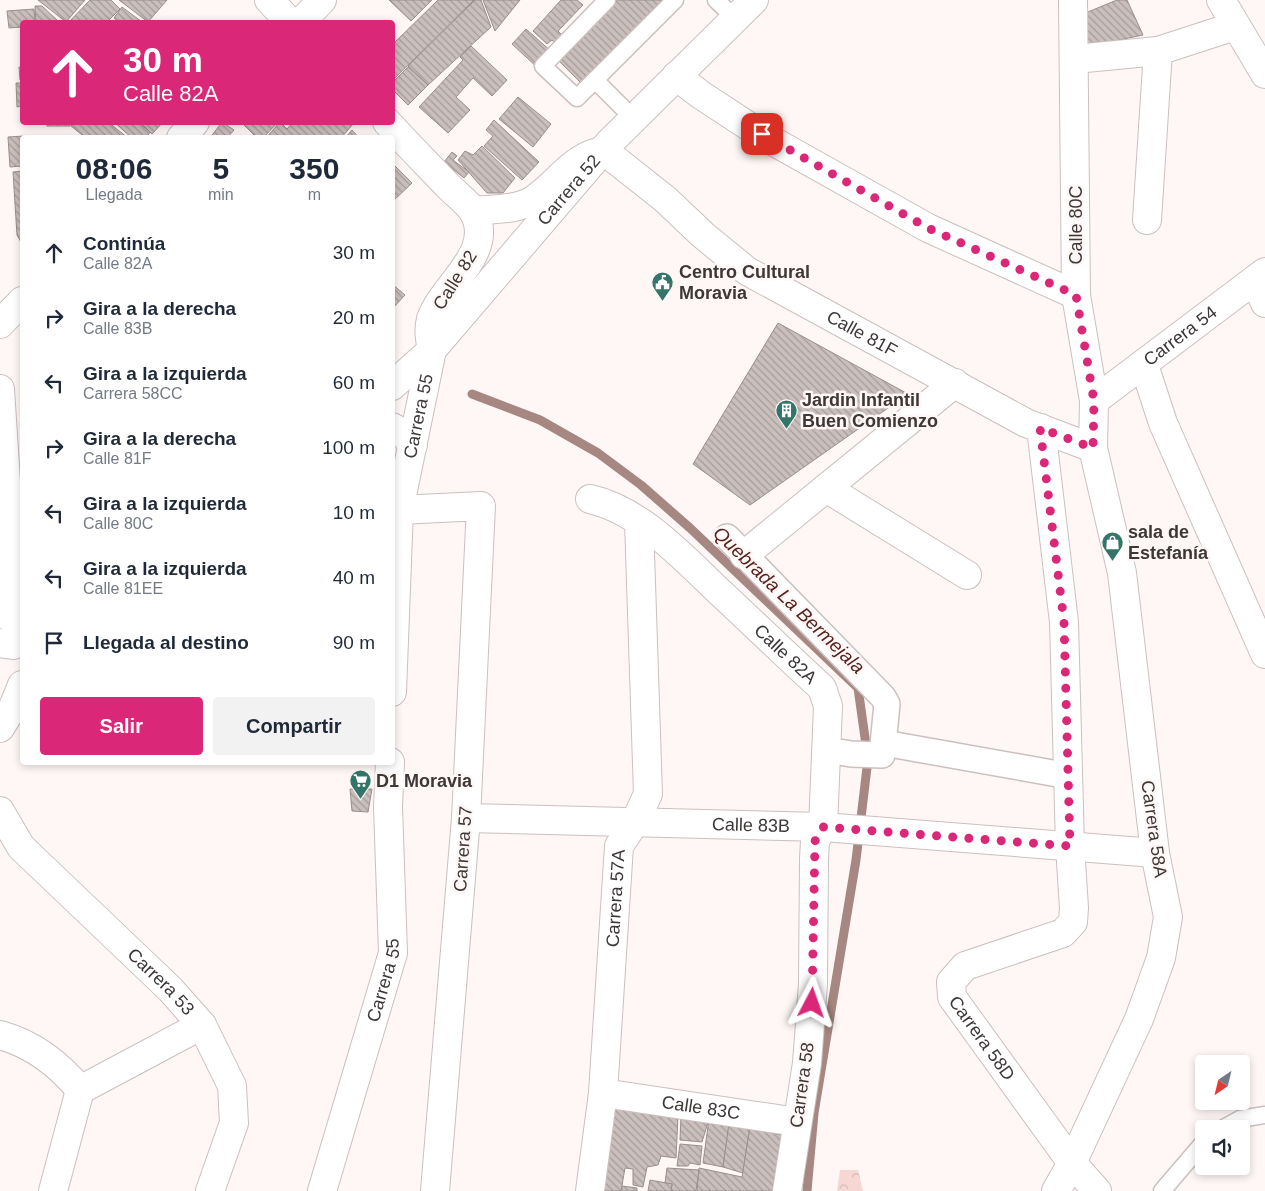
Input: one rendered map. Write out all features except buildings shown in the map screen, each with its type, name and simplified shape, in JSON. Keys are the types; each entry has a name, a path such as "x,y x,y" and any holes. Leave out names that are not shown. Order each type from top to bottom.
{"street":[{"path":"269,0 288,20"},
{"path":"303,20 322,0"},
{"name":"Calle 80C","path":"1073,0 1076,295 1094,401 1093,448"},
{"path":"1221,0 1234,26 1265,74"},
{"name":"Carrera 52","path":"395,383 432,350 603,150 676,76 735,6"},
{"path":"1075,58 1158,51 1234,26"},
{"path":"1147,220 1158,51"},
{"path":"676,76 701,95 762,134 928,228 1076,295"},
{"path":"184,135 192,125"},
{"path":"390,125 473,211 512,207 533,200 582,158 603,150"},
{"name":"Calle 81F","path":"603,150 665,199 703,235 747,271 1040,428 1093,448"},
{"name":"Calle 82","path":"432,350 429,333 430,321 436,308 475,253 478,242 473,211"},
{"name":"Carrera 54","path":"1094,401 1262,285"},
{"path":"0,324 20,303"},
{"name":"Carrera 55","path":"395,614 399,510 432,350"},
{"path":"1144,365 1163,423 1265,654"},
{"path":"883,749 887,704 883,697 735,546 826,488 955,383"},
{"path":"0,389 10,543 11,629"},
{"name":"Carrera 58D","path":"1040,428 1064,622 1073,922 1063,933 966,966 951,982 952,997 1072,1163 1097,1191"},
{"path":"395,429 403,433 413,445"},
{"name":"Carrera 58A","path":"1056,1191 1072,1163 1139,1019 1161,958 1168,917 1156,853 1122,573 1093,448"},
{"path":"826,488 967,575"},
{"name":"Calle 82A","path":"590,498 609,503 639,522 673,548 822,688 828,706 827,750 823,827 815,841 813,889"},
{"name":"Carrera 57","path":"399,510 481,506 466,818 435,1191"},
{"name":"Carrera 57A","path":"590,1191 604,1093 619,846 635,822 648,794 639,522"},
{"path":"0,728 13,707 20,690"},
{"path":"827,750 856,754 883,749 1069,776"},
{"name":"Carrera 55","path":"322,1191 393,953 388,807 390,765"},
{"name":"Carrera 53","path":"0,811 21,847 170,990 202,1025 232,1086 234,1123 210,1191"},
{"name":"Calle 83B","path":"466,818 823,827 1156,853"},
{"name":"Carrera 58","path":"787,1191 806,1063 813,984 813,889"},
{"path":"53,1191 80,1090 202,1025"},
{"path":"0,1035 22,1041 70,1078 80,1090"},
{"name":"Calle 83C","path":"604,1093 797,1122"}],"lane":[{"path":"607,0 543,66 577,98 675,0"},
{"path":"595,80 633,118"},
{"path":"1238,1120 1265,1115"},
{"path":"1162,1191 1195,1152"}],"green space":[{"path":"840,1170 858,1170 863,1191 837,1191"}],"waterway":[{"name":"Quebrada La Bermejala","path":"472,394 540,420 598,453 641,485 690,528 858,688 868,759 856,860 814,1113 807,1191"}],"place":[{"name":"Centro Cultural Moravia","path":"663,301"},
{"name":"Jardin Infantil Buen Comienzo","path":"786,429"},
{"name":"sala de Estefanía","path":"1112,561"},
{"name":"D1 Moravia","path":"360,800"}],"route":[{"path":"762,134 928,228 1076,295 1094,401 1093,448 1040,428 1064,622 1070,846 823,827 815,841 812,1003"}]}
